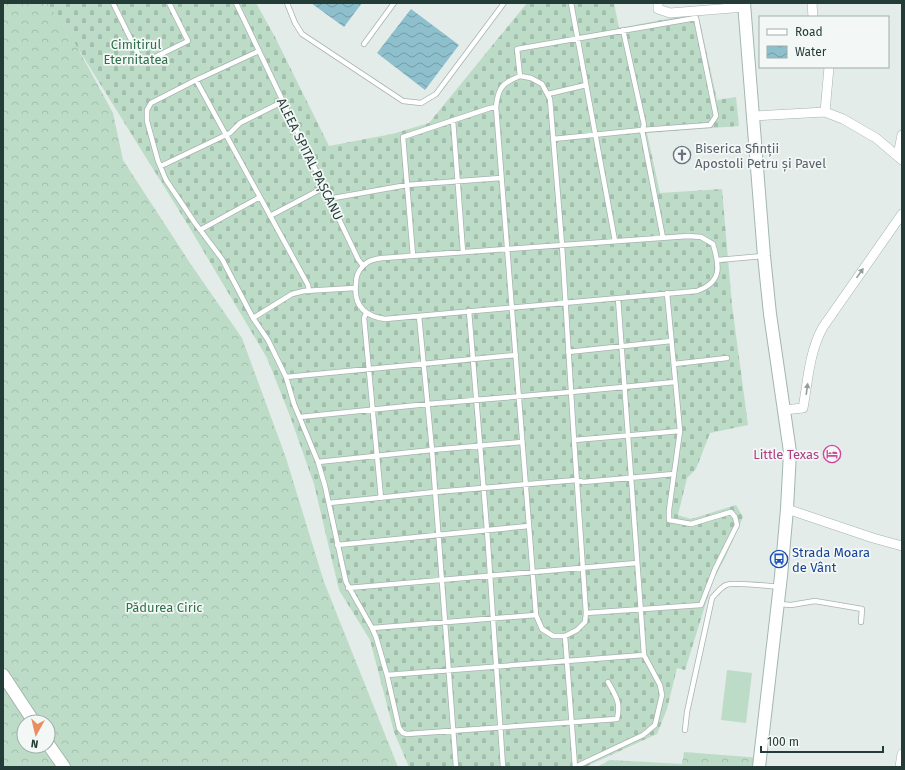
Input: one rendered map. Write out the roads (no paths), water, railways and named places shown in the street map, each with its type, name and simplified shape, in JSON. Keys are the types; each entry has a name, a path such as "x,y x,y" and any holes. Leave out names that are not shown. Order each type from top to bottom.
{"main road":[{"path":"745,5 764,256 770,314 790,452 787,509 780,587 759,767"},
{"path":"3,675 29,714"},
{"path":"55,754 64,767"}],"street":[{"path":"658,3 658,10 670,13 745,5"},
{"path":"812,3 813,16"},
{"path":"826,112 829,68"},
{"path":"753,116 826,112 843,118 876,138 900,157"},
{"path":"900,157 902,135"},
{"path":"784,410 804,408 816,338 902,214"},
{"path":"787,509 902,546"},
{"path":"900,767 902,754"}],"lane":[{"path":"113,3 142,62 145,62 188,41 169,3"},
{"name":"ALEEA SPITAL PAȘCANU","path":"236,3 328,199 358,260 363,266"},
{"path":"287,3 294,23 302,34 403,101 421,103 436,94 504,3"},
{"path":"364,44 394,3"},
{"path":"571,3 615,241"},
{"path":"520,76 517,49 696,18 716,116 710,125 595,134 553,139"},
{"path":"623,30 644,126 642,130 663,238"},
{"path":"259,51 196,80 151,103 147,110 147,121 166,180 222,259 253,318 268,340 286,377 294,404 318,462 329,503 343,573 348,588 372,628 387,676 399,728 403,733 408,734 617,719 619,709 616,696 608,682"},
{"path":"520,76 531,78 542,84 548,94 562,245 586,613 585,622 577,630 565,636 554,636 542,629 536,615 532,572 496,107 498,94 507,82 520,76"},
{"path":"196,80 308,285 309,291"},
{"path":"548,94 586,86"},
{"path":"161,166 230,132 240,123 282,102"},
{"path":"413,256 403,137 496,107"},
{"path":"453,120 463,252"},
{"path":"328,199 408,185 501,178"},
{"path":"270,216 323,188"},
{"path":"200,230 260,197"},
{"path":"688,236 701,237 714,244 718,260 717,276 707,287 697,291 385,319 366,313 360,307 356,299 356,277 363,266 372,260 508,248 663,238 688,236"},
{"path":"718,260 764,256"},
{"path":"253,318 292,294 309,291 355,288"},
{"path":"586,613 701,605 715,569 738,525 731,512 691,524 669,520 669,510 680,431 667,294"},
{"path":"565,636 575,767 643,735 655,725 662,695 660,684 644,655 618,298"},
{"path":"468,312 487,530 492,619 504,767"},
{"path":"366,313 364,318 368,369 381,498"},
{"path":"419,316 439,534 456,767"},
{"path":"568,352 671,341"},
{"path":"286,377 516,355"},
{"path":"674,364 727,358"},
{"path":"300,417 428,404 625,388 675,382"},
{"path":"574,440 680,431"},
{"path":"318,462 377,455 522,442"},
{"path":"329,503 526,484 577,480 582,482 674,474"},
{"path":"337,545 529,526"},
{"path":"348,588 490,574 637,563"},
{"path":"685,730 687,712 712,598 718,591 727,585 761,585 780,587"},
{"path":"778,604 791,605 815,601 862,609 861,622"},
{"path":"372,628 536,615"},
{"path":"387,676 644,655"}],"water":[{"path":"311,3 362,3 344,27"},
{"path":"411,9 459,45 425,90 377,53"}],"place":[{"name":"Biserica Sfinții Apostoli Petru și Pavel","path":"682,155"},
{"name":"Little Texas","path":"832,454"},
{"name":"Strada Moara de Vânt","path":"779,559"}],"park label":[{"name":"Cimitirul Eternitatea","path":"136,52"},
{"name":"Pădurea Ciric","path":"164,607"}]}
